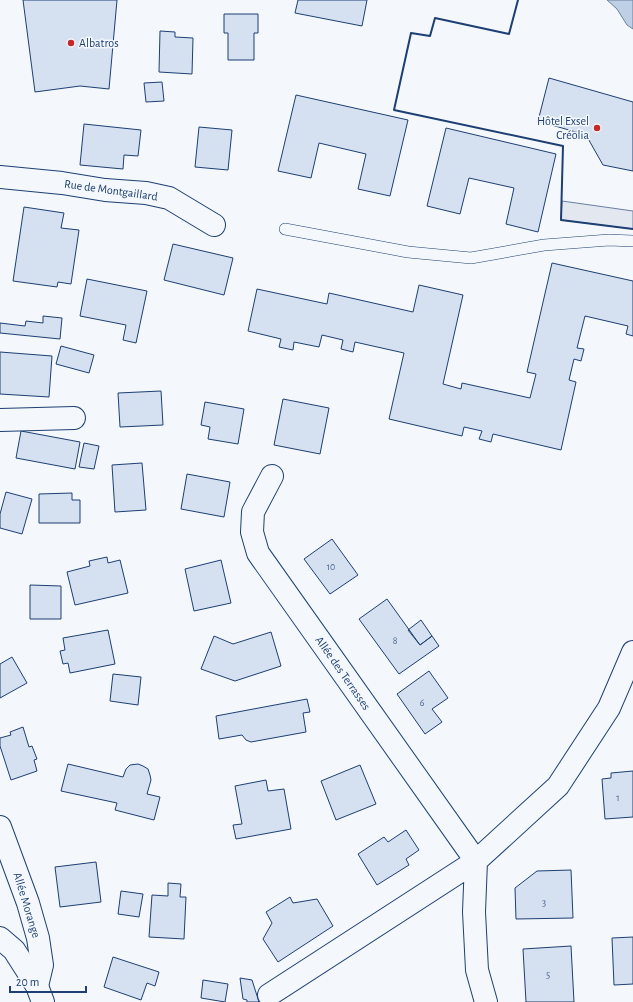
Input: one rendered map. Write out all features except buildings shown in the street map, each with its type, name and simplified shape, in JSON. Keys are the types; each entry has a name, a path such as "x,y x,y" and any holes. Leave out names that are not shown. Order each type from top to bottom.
{"street":[{"name":"Rue de Montgaillard","path":"0,177 62,183 104,190 146,193 169,198 214,226"},
{"path":"0,420 74,418"},
{"name":"Allée des Terrasses","path":"272,476 253,512 252,532 258,553 476,861"},
{"path":"270,999 476,861 558,786 609,708 633,652"},
{"name":"Allée Morange","path":"0,827 28,903 38,938 42,965 40,994"},
{"path":"476,861 474,912 477,970 486,1002"},
{"path":"0,938 14,950 40,994"}],"lane":[{"path":"285,229 408,252 471,258 544,245 609,240 633,241"}],"shaded area":[{"path":"562,201 633,211 633,229 561,220"}],"water":[{"path":"607,0 633,0 633,29 627,25 617,9"}],"wall":[{"path":"518,0 509,34 435,18 430,36 411,33 394,110 563,146 561,220 633,229"}],"place":[{"name":"Albatros","path":"71,43"},
{"name":"Hôtel Exsel Créolia","path":"597,128"}]}
